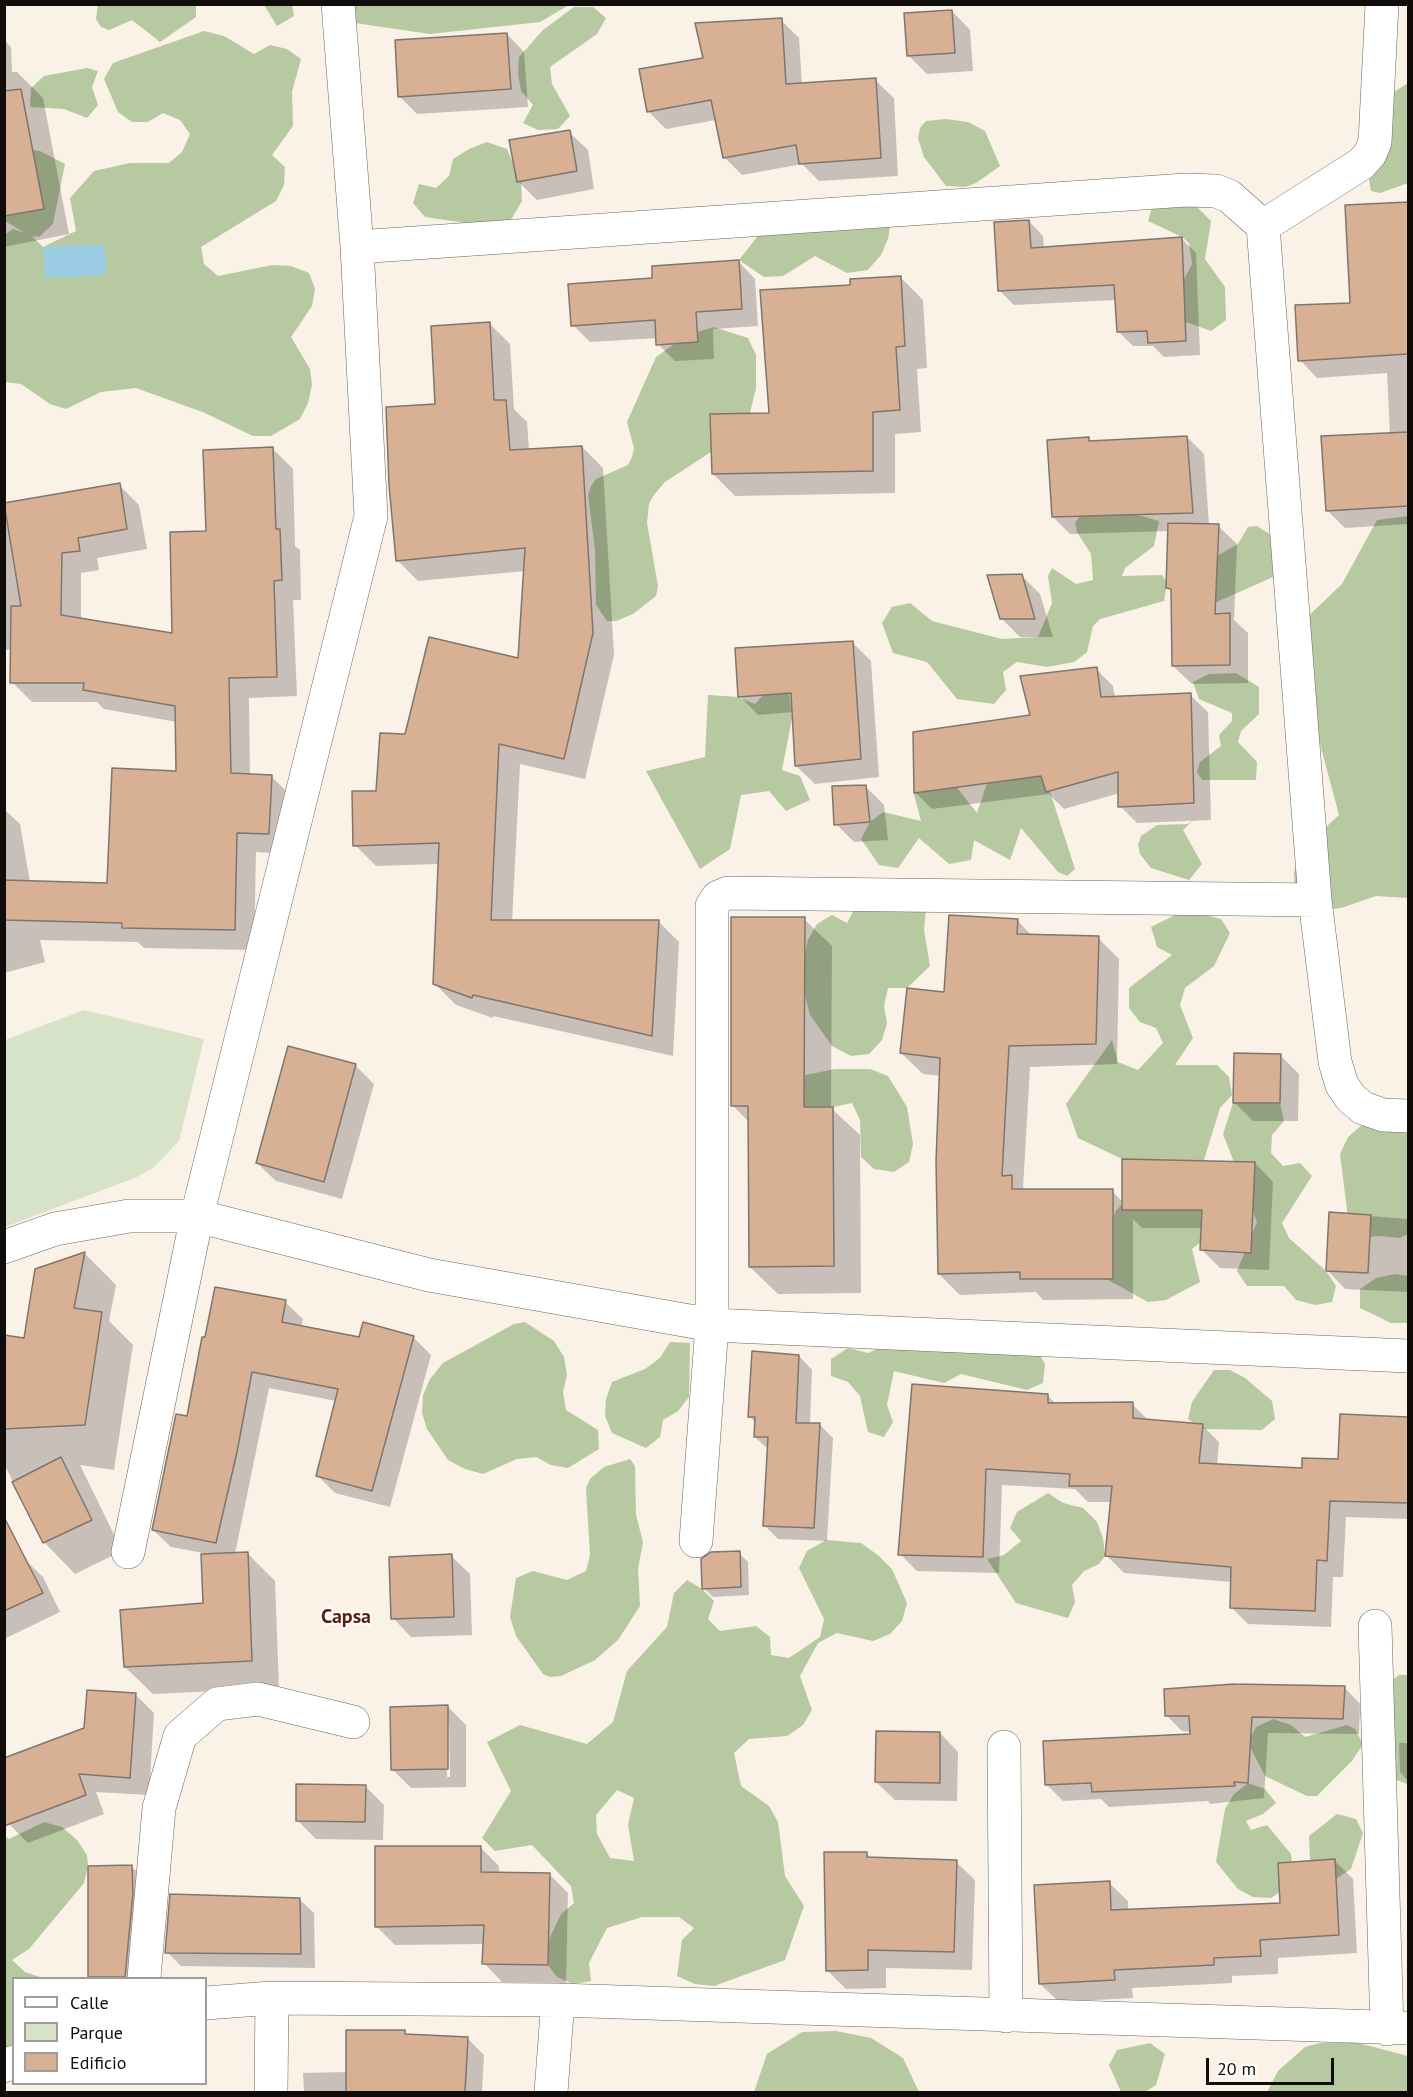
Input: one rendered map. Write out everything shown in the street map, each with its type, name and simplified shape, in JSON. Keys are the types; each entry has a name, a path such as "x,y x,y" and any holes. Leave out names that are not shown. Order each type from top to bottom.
{"street":[{"path":"129,1552 197,1216 371,516 357,247 339,4"},
{"path":"1263,226 1360,164 1370,154 1375,142 1382,4"},
{"path":"357,247 1186,189 1216,191 1229,196 1263,226 1315,900 1335,1062 1342,1085 1351,1098 1363,1108 1383,1115 1408,1116"},
{"path":"696,1541 712,1324 712,906 718,897 728,893 1315,900"},
{"path":"4,1247 55,1229 129,1216 197,1216 429,1275 712,1324 1408,1356"},
{"path":"207,2003 272,1998 558,2000 1398,2029 1375,1626"},
{"path":"144,1977 159,1808 180,1736 217,1704 258,1699 353,1722"},
{"path":"1004,1748 1006,2016"},
{"path":"271,2092 272,1998"},
{"path":"552,2092 558,2000"}],"green space":[{"path":"98,5 196,5 196,17 160,42 132,20 109,30 101,27 96,19"},
{"path":"264,5 292,5 294,16 277,26"},
{"path":"342,5 569,5 540,22 430,34 355,23"},
{"path":"574,7 593,7 606,18 597,34 550,67 552,84 570,116 558,129 538,130 523,123 533,105 521,91 518,74 519,57 543,30"},
{"path":"204,31 224,36 254,54 270,45 287,49 301,59 292,92 293,126 272,155 285,167 284,185 276,201 201,247 204,264 218,276 272,265 291,266 309,273 315,289 312,306 291,337 310,369 312,385 308,403 300,419 271,436 253,436 205,413 136,388 101,392 66,409 50,404 21,384 5,382 5,234 13,229 25,233 5,221 4,185 11,146 40,151 65,164 53,224 39,237 32,236 43,247 76,231 70,198 94,171 130,163 169,163 182,152 190,134 180,120 163,113 148,122 132,122 118,112 104,79 113,63"},
{"path":"87,68 98,71 92,87 98,105 87,118 64,109 30,107 31,88 44,76"},
{"path":"1408,83 1408,183 1380,193 1371,191 1368,173 1391,94"},
{"path":"946,119 968,122 985,131 1000,166 976,183 965,187 946,186 924,157 918,138 920,128 926,121"},
{"path":"487,142 507,149 521,182 522,201 512,218 498,228 425,217 413,203 419,184 436,188 449,176 453,159"},
{"path":"1186,196 1211,221 1205,259 1225,287 1226,320 1211,331 1175,318 1174,299 1192,264 1189,243 1182,237 1148,221 1153,204"},
{"path":"786,200 891,220 888,239 881,255 868,270 847,273 815,256 783,276 764,277 739,260"},
{"path":"714,327 748,338 756,355 756,388 746,429 665,482 653,496 649,504 647,523 658,586 656,596 633,614 616,621 607,621 596,605 595,550 588,495 591,486 596,479 628,465 634,448 627,422 656,357 687,335"},
{"path":"1113,508 1159,521 1154,546 1125,568 1122,576 1162,575 1167,583 1164,601 1100,619 1093,626 1087,652 1074,662 1047,667 1017,662 1003,672 1006,690 994,704 957,699 927,662 893,653 882,623 892,607 910,603 932,621 1002,639 1038,637 1052,603 1048,576 1052,568 1076,584 1093,580 1091,554 1077,532 1075,522 1082,514"},
{"path":"1408,516 1408,898 1376,896 1341,908 1324,910 1295,892 1294,872 1301,855 1312,840 1339,815 1307,695 1302,622 1342,584 1377,520"},
{"path":"1257,526 1273,536 1281,562 1273,577 1210,605 1215,557 1238,544 1248,527"},
{"path":"1236,673 1259,687 1259,714 1241,731 1238,742 1257,762 1256,780 1202,780 1197,772 1200,762 1221,746 1219,735 1232,721 1232,713 1199,699 1193,682 1209,674"},
{"path":"772,685 789,692 792,718 782,770 800,776 810,800 786,811 769,791 741,795 730,849 700,869 646,771 705,757 708,695 738,697 755,704"},
{"path":"1042,767 1075,869 1067,876 1058,872 1021,828 1010,860 974,840 971,860 949,864 919,838 898,868 879,865 861,839 870,822 883,812 921,821 913,791 948,776 977,813 987,783"},
{"path":"1196,817 1183,830 1202,864 1189,880 1151,868 1140,854 1138,845 1141,836 1157,825 1188,824"},
{"path":"855,908 926,910 924,930 930,966 907,988 888,988 884,1006 887,1023 882,1040 869,1054 851,1056 832,1046 810,1015 805,996 804,958 808,940 817,924 832,915 847,923"},
{"path":"1185,910 1221,919 1230,933 1214,966 1185,988 1180,1005 1193,1038 1175,1065 1217,1065 1229,1077 1232,1095 1220,1108 1204,1160 1175,1171 1122,1159 1078,1138 1066,1104 1112,1040 1118,1062 1138,1070 1163,1043 1156,1028 1140,1022 1129,1008 1129,988 1172,955 1157,947 1151,927"},
{"path":"84,1010 204,1039 179,1141 154,1167 137,1177 5,1227 5,1040"},
{"path":"835,1069 870,1069 888,1076 907,1107 913,1144 909,1162 894,1172 874,1169 861,1157 860,1120 852,1103 833,1107 804,1106 786,1101 800,1076"},
{"path":"1249,1097 1280,1103 1284,1121 1272,1135 1271,1153 1283,1166 1300,1163 1312,1176 1282,1223 1289,1238 1326,1271 1336,1286 1332,1302 1315,1305 1296,1300 1284,1286 1247,1286 1237,1271 1257,1222 1223,1134 1233,1103"},
{"path":"1408,1123 1408,1234 1400,1238 1379,1236 1361,1238 1349,1226 1340,1154 1348,1137 1362,1125"},
{"path":"1179,1184 1214,1223 1206,1238 1192,1249 1200,1282 1166,1300 1148,1302 1099,1275 1110,1227 1116,1210 1130,1198"},
{"path":"1395,1274 1408,1276 1408,1323 1391,1323 1360,1308 1360,1289 1376,1278"},
{"path":"525,1322 554,1341 564,1357 567,1375 563,1392 566,1410 598,1430 599,1449 568,1468 551,1465 536,1457 517,1459 483,1474 465,1469 448,1460 427,1429 422,1413 423,1395 430,1379 443,1363 514,1324"},
{"path":"902,1338 1036,1349 1045,1364 1043,1383 1027,1390 961,1374 944,1383 894,1371 887,1405 893,1422 884,1437 868,1432 860,1396 848,1382 831,1376 831,1359 848,1348 868,1353"},
{"path":"670,1342 690,1343 689,1397 678,1411 663,1420 660,1437 646,1448 612,1433 605,1416 606,1399 612,1382 645,1369 660,1358"},
{"path":"1214,1370 1230,1370 1245,1378 1272,1401 1275,1419 1262,1430 1203,1429 1188,1419 1192,1402"},
{"path":"630,1459 635,1466 636,1515 643,1542 638,1569 640,1606 618,1640 595,1660 561,1676 550,1677 543,1674 516,1636 510,1617 516,1578 533,1571 567,1580 586,1571 590,1555 586,1488 590,1479 604,1467"},
{"path":"1048,1493 1063,1503 1083,1508 1097,1522 1103,1538 1105,1556 1099,1564 1084,1571 1072,1585 1075,1602 1068,1618 1016,1603 987,1559 1004,1555 1021,1541 1010,1528 1017,1512"},
{"path":"826,1540 861,1543 892,1569 907,1603 902,1621 890,1634 873,1641 837,1633 818,1643 800,1676 812,1710 803,1725 787,1736 749,1739 734,1753 741,1786 769,1806 778,1822 785,1876 804,1906 785,1960 714,1986 695,1984 677,1976 682,1940 694,1928 679,1917 642,1917 607,1928 589,1963 591,1981 573,1984 557,1977 548,1965 545,1948 561,1914 574,1903 571,1886 532,1845 495,1851 482,1838 511,1791 487,1742 520,1725 587,1744 613,1722 627,1671 667,1627 674,1593 687,1580 702,1589 714,1601 708,1619 720,1631 756,1626 770,1637 771,1655 789,1658 820,1637 824,1619 799,1568 807,1551","holes":["617,1790 634,1798 628,1825 634,1861 610,1858 597,1834 596,1815"]},
{"path":"1399,1675 1408,1675 1407,1784 1389,1777 1362,1729 1360,1712 1370,1697"},
{"path":"1273,1719 1291,1725 1305,1737 1347,1725 1355,1729 1363,1744 1352,1761 1317,1796 1307,1796 1265,1776 1248,1743 1256,1727"},
{"path":"1248,1783 1265,1789 1276,1803 1263,1814 1246,1821 1251,1830 1267,1825 1291,1854 1293,1871 1286,1888 1271,1898 1253,1897 1238,1889 1216,1862 1225,1809 1234,1794"},
{"path":"1337,1814 1356,1819 1363,1833 1351,1869 1334,1880 1316,1876 1310,1859 1309,1836"},
{"path":"44,1822 62,1827 77,1840 87,1855 88,1866 84,1883 29,1949 12,1960 25,1972 40,1977 12,1977 12,2048 4,2047 4,1836 9,1839"},
{"path":"836,2031 871,2038 903,2058 919,2092 754,2092 767,2054 802,2032"},
{"path":"1150,2043 1165,2054 1156,2085 1145,2092 1121,2092 1109,2065 1117,2050"},
{"path":"1320,2043 1358,2043 1408,2056 1408,2092 1267,2092 1278,2071 1305,2047"}],"water":[{"path":"104,244 107,275 45,278 43,247"}],"building":[{"path":"952,10 955,53 907,56 904,13"},
{"path":"782,18 786,84 876,78 881,158 799,164 796,145 723,158 711,100 647,112 639,69 703,58 695,23"},
{"path":"507,33 511,89 398,97 395,40"},
{"path":"21,89 44,209 4,216 4,91"},
{"path":"570,130 577,171 517,182 509,140"},
{"path":"1408,202 1408,354 1298,361 1295,305 1350,303 1345,205"},
{"path":"1029,220 1031,248 1182,237 1186,341 1148,343 1147,331 1117,332 1114,285 998,291 994,222"},
{"path":"739,260 742,309 696,312 698,342 656,345 655,320 571,326 568,284 652,278 652,266"},
{"path":"901,276 905,346 896,347 900,410 873,412 873,471 712,474 710,414 769,413 760,290 850,285 850,279"},
{"path":"490,322 494,400 506,400 510,450 582,446 593,633 564,759 499,744 491,920 659,920 652,1036 473,995 472,998 433,984 439,843 353,846 352,791 376,791 380,733 405,734 429,637 518,658 525,548 396,561 389,485 386,407 435,404 431,326"},
{"path":"1408,432 1408,506 1326,511 1321,436"},
{"path":"1187,436 1193,513 1052,517 1047,440 1089,437 1089,441"},
{"path":"273,447 276,529 280,529 282,580 274,581 277,677 229,678 231,773 272,775 269,834 237,833 235,930 122,928 122,923 4,920 4,880 107,883 112,768 176,771 175,706 83,690 84,683 10,683 11,606 21,606 4,503 120,483 127,529 78,538 80,551 62,553 61,615 172,633 170,532 206,531 203,450"},
{"path":"1168,523 1219,524 1215,614 1230,613 1230,665 1172,666 1171,589 1166,588"},
{"path":"1022,574 1035,619 1000,619 987,575"},
{"path":"853,641 861,759 795,766 791,693 738,697 735,648"},
{"path":"1097,667 1101,697 1191,693 1194,803 1118,807 1118,772 1046,792 1041,776 914,793 913,732 1030,715 1020,676"},
{"path":"866,785 870,822 834,825 832,786"},
{"path":"949,915 1018,919 1017,934 1099,936 1096,1044 1009,1046 1002,1176 1012,1175 1012,1189 1113,1189 1113,1279 1020,1279 1020,1272 938,1274 936,1161 940,1058 900,1053 907,988 944,992"},
{"path":"731,917 805,917 804,1107 833,1107 834,1266 749,1267 748,1106 731,1106"},
{"path":"288,1046 356,1064 324,1182 256,1163"},
{"path":"1234,1053 1281,1054 1280,1103 1233,1103"},
{"path":"1122,1159 1255,1162 1251,1253 1200,1250 1202,1210 1122,1210"},
{"path":"1329,1212 1371,1215 1368,1273 1326,1271"},
{"path":"85,1252 74,1308 102,1312 85,1425 4,1429 4,1335 24,1338 35,1269"},
{"path":"215,1287 286,1300 282,1322 359,1337 363,1322 414,1336 372,1491 316,1476 338,1389 252,1372 237,1452 216,1543 152,1530 176,1414 187,1416 202,1337 205,1337"},
{"path":"752,1351 799,1355 796,1423 820,1423 814,1528 763,1526 768,1437 754,1437 755,1417 748,1417"},
{"path":"912,1384 1048,1394 1048,1403 1133,1402 1133,1418 1203,1424 1199,1463 1302,1468 1302,1458 1338,1459 1340,1414 1408,1417 1408,1503 1330,1501 1327,1561 1317,1560 1315,1611 1230,1608 1231,1567 1105,1556 1112,1486 1069,1486 1070,1474 986,1469 983,1557 898,1555"},
{"path":"61,1457 92,1520 43,1543 12,1482"},
{"path":"4,1517 43,1593 4,1611"},
{"path":"740,1551 741,1587 702,1589 701,1559 711,1552"},
{"path":"248,1552 252,1661 124,1667 120,1610 203,1603 201,1554"},
{"path":"452,1554 454,1617 391,1619 389,1557"},
{"path":"1234,1684 1345,1686 1343,1719 1252,1717 1248,1783 1234,1782 1235,1786 1092,1792 1091,1783 1045,1785 1043,1741 1190,1734 1189,1716 1165,1716 1164,1689"},
{"path":"87,1690 136,1693 130,1778 79,1774 86,1795 4,1826 4,1758 84,1728"},
{"path":"448,1705 448,1769 391,1770 390,1707"},
{"path":"876,1731 940,1732 940,1783 875,1782"},
{"path":"296,1784 366,1785 365,1822 296,1821"},
{"path":"375,1846 481,1846 481,1872 550,1873 548,1965 482,1964 484,1925 375,1927"},
{"path":"824,1852 867,1852 867,1857 957,1860 954,1952 868,1950 868,1970 826,1971"},
{"path":"1335,1859 1339,1935 1260,1940 1261,1956 1214,1958 1214,1965 1114,1970 1115,1980 1039,1984 1034,1885 1110,1881 1111,1910 1280,1903 1278,1863"},
{"path":"132,1865 133,1893 125,1977 88,1977 88,1866"},
{"path":"170,1894 300,1898 301,1954 165,1953"},
{"path":"346,2030 405,2030 405,2034 468,2037 465,2092 346,2092"}],"district":[{"name":"Capsa","path":"346,1617"}]}
